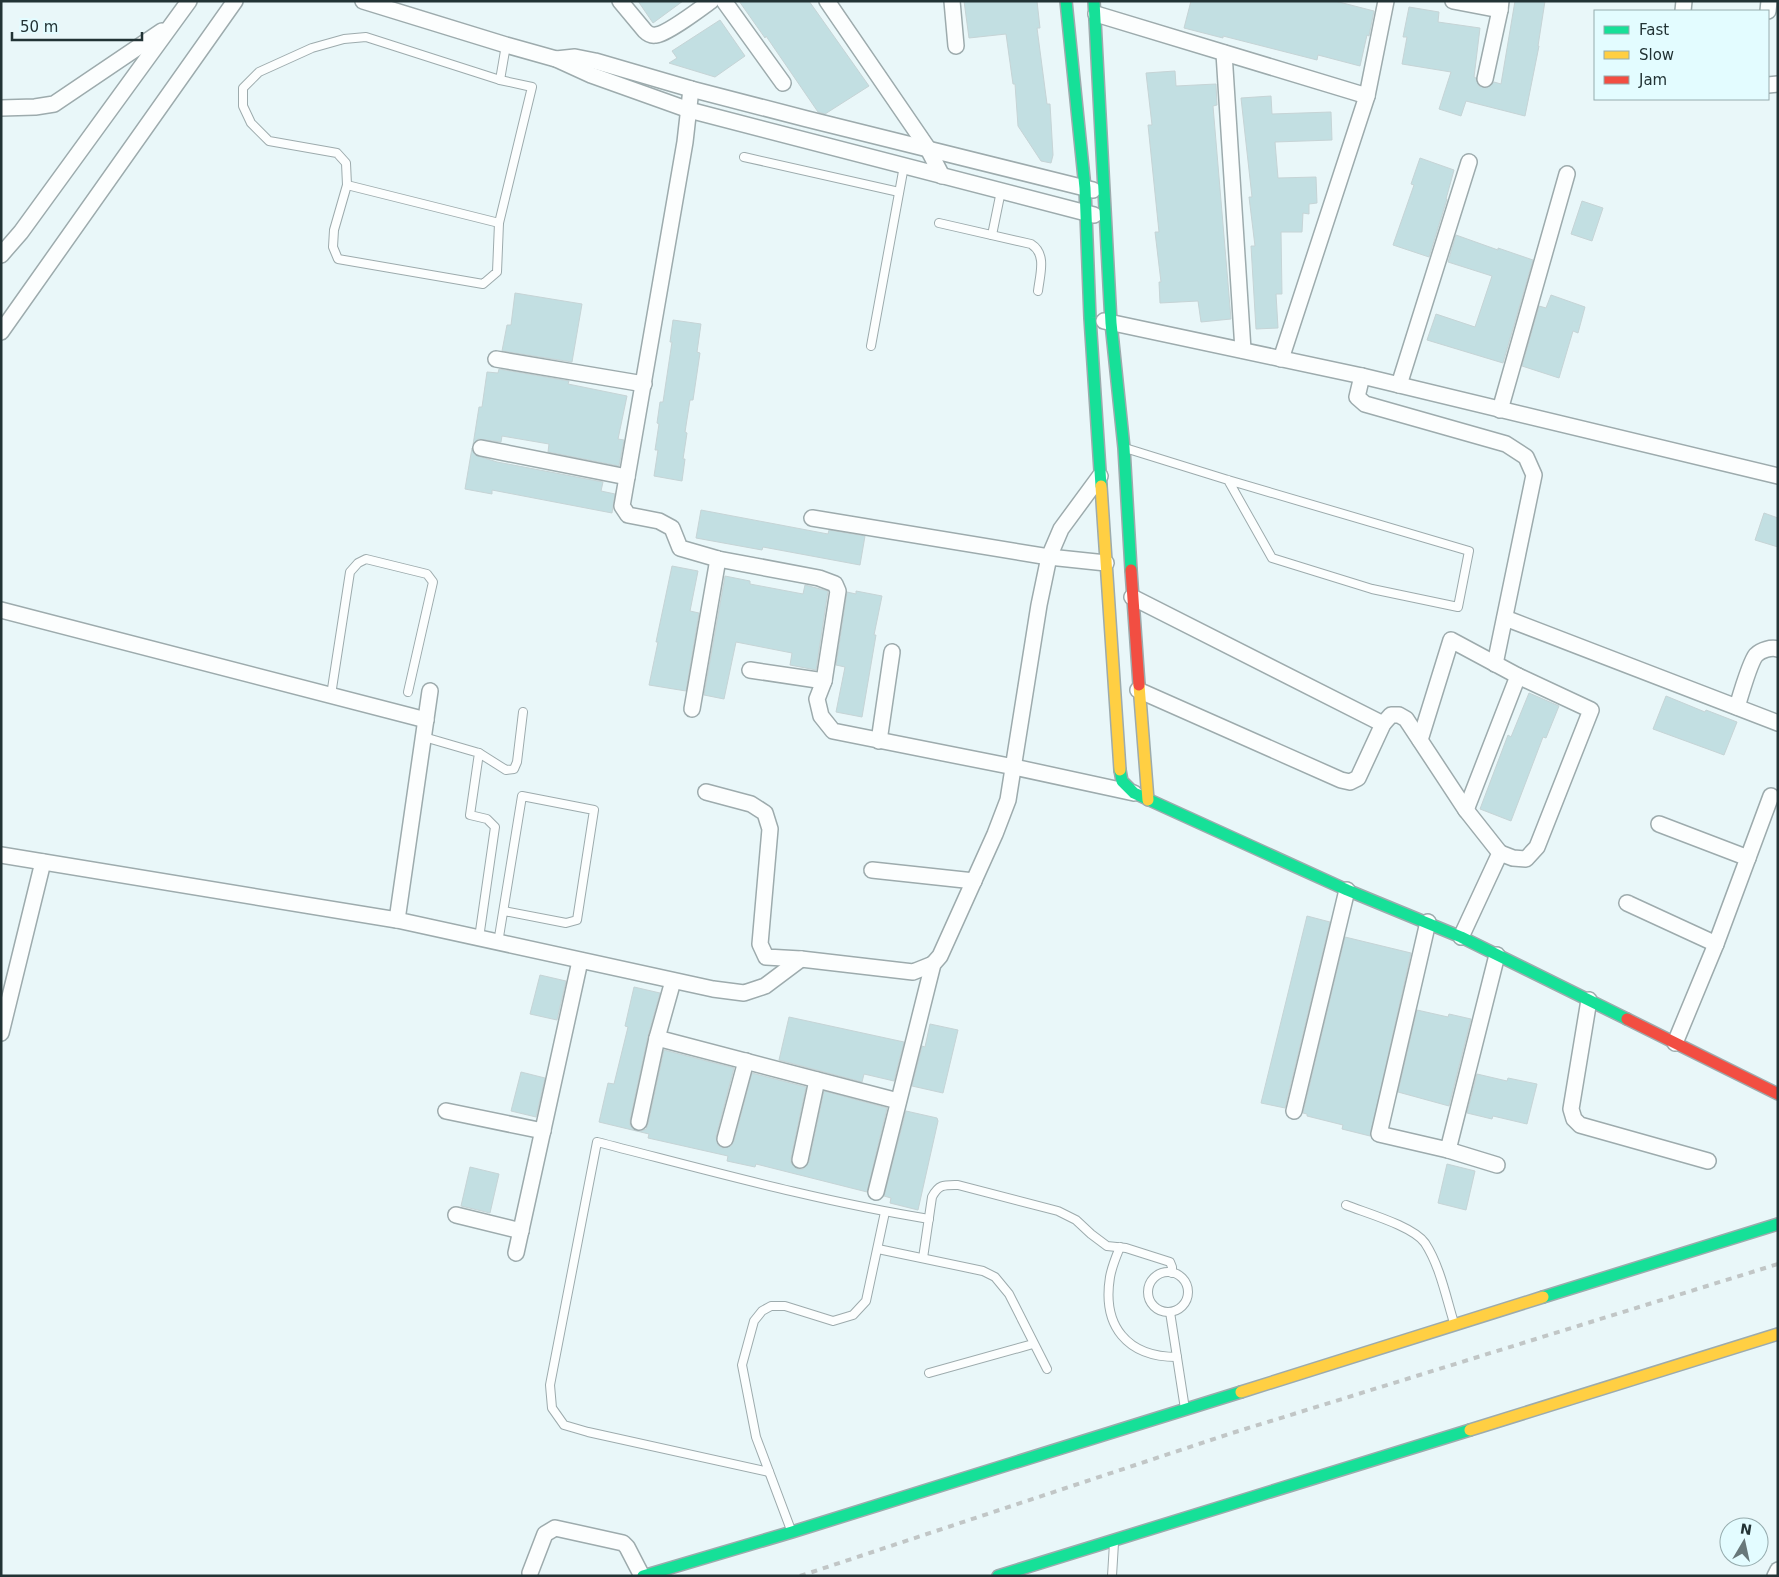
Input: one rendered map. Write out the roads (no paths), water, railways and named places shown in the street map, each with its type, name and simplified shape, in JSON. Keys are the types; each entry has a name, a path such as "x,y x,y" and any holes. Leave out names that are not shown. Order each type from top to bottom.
{"street":[{"path":"1,255 21,232 189,1"},
{"path":"1,332 235,1"},
{"path":"362,1 506,46 556,59 591,75 689,110 1085,214 1105,217"},
{"path":"620,1 650,35 656,35 711,1"},
{"path":"724,1 783,83"},
{"path":"827,1 926,147 942,176"},
{"path":"952,1 956,46"},
{"path":"1066,1 1086,188 1085,214 1090,318 1118,761 1122,781 1141,797"},
{"path":"1281,359 1367,96 1386,1"},
{"path":"1453,1 1500,5 1485,79"},
{"path":"1141,797 1138,690 1124,448 1111,323 1095,8 1224,54 1367,96"},
{"path":"1,108 35,107 54,104 172,24"},
{"path":"1224,54 1243,350"},
{"path":"556,59 575,57 595,61 691,88 1104,193"},
{"path":"691,88 685,142 622,506 628,515 659,521 672,528 680,548 718,559 819,578 835,584 838,591 824,681 817,699 821,716 833,731 1014,767 1141,797 1347,890 1461,937 1778,1094"},
{"path":"1399,385 1468,162"},
{"path":"1500,410 1568,174"},
{"path":"1090,318 1362,376 1778,476"},
{"path":"496,359 644,384"},
{"path":"1362,376 1357,397 1365,404 1506,444 1526,457 1534,475 1495,664"},
{"path":"481,448 627,477"},
{"path":"876,1192 933,964 940,956 1008,800 1049,557 1060,529 1100,476"},
{"path":"812,518 1049,557 1106,563"},
{"path":"692,709 718,559"},
{"path":"1132,596 1383,724"},
{"path":"1,610 426,720"},
{"path":"1505,618 1778,723"},
{"path":"1138,690 1341,780 1350,782 1358,778 1383,724 1391,715 1399,715 1406,719 1466,810 1500,853 1513,858 1526,859 1537,847 1592,710 1518,676 1451,640 1420,740"},
{"path":"1737,707 1755,657 1763,651 1774,648 1778,649"},
{"path":"879,741 892,652"},
{"path":"750,670 824,681"},
{"path":"1466,810 1518,676"},
{"path":"397,920 430,691"},
{"path":"706,792 751,804 765,814 770,829 760,944 766,957 801,959 913,972 933,964"},
{"path":"1675,1043 1716,944 1771,796"},
{"path":"1659,824 1748,858"},
{"path":"1461,937 1500,853"},
{"path":"1,855 397,920 713,989 744,993 765,986 801,959"},
{"path":"1,1033 43,862"},
{"path":"872,870 974,881"},
{"path":"1294,1111 1347,890"},
{"path":"1627,904 1716,944"},
{"path":"1428,922 1379,1134 1448,1150 1497,1165"},
{"path":"1448,1150 1497,955"},
{"path":"516,1253 580,961"},
{"path":"639,1122 673,981"},
{"path":"1589,1000 1571,1108 1574,1119 1580,1125 1708,1161"},
{"path":"658,1038 898,1101"},
{"path":"725,1139 746,1061"},
{"path":"800,1160 817,1080"},
{"path":"446,1111 543,1131"},
{"path":"456,1215 521,1231"},
{"path":"530,1573 545,1534 555,1528 623,1543 627,1546 642,1576 792,1532 1778,1224"},
{"path":"998,1576 1778,1334"},
{"path":"1775,1576 1778,1570"}],"lane":[{"path":"366,37 500,80 532,87 499,223 497,272 483,284 338,259 333,247 334,230 347,185 346,162 337,153 269,141 251,124 243,106 243,88 259,72 312,48 344,39 366,37"},
{"path":"500,80 506,46"},
{"path":"744,158 899,192"},
{"path":"871,346 904,166"},
{"path":"347,185 499,223"},
{"path":"992,235 1001,191"},
{"path":"939,223 1031,244 1038,248 1042,256 1038,291"},
{"path":"1124,448 1469,551 1458,608 1372,589 1272,558 1228,480"},
{"path":"331,695 350,572 358,563 366,559 427,574 433,582 408,692"},
{"path":"424,738 479,753 506,770 514,769 517,762 523,712"},
{"path":"479,753 470,815 487,819 495,827 479,938"},
{"path":"498,943 522,796 594,810 577,920 566,923 504,911"},
{"path":"769,1472 564,1425 552,1408 550,1385 597,1142 885,1212 929,1219"},
{"path":"923,1258 932,1197 937,1189 945,1184 958,1184 1058,1211 1076,1220 1107,1246 1170,1262 1172,1273"},
{"path":"1346,1205 1406,1228 1424,1242 1437,1268 1454,1325"},
{"path":"792,1532 756,1437 742,1364 754,1321 762,1311 771,1306 785,1306 833,1321 853,1315 866,1301 885,1212"},
{"path":"1120,1248 1110,1277 1109,1304 1113,1321 1130,1345 1156,1355 1177,1357"},
{"path":"878,1249 983,1270 995,1277 1008,1294 1047,1369"},
{"path":"1162,1273 1172,1273 1180,1276 1185,1281 1188,1293 1184,1305 1170,1312 1160,1310 1154,1306 1148,1294 1149,1288 1156,1276 1162,1273"},
{"path":"1170,1312 1185,1409"},
{"path":"928,1373 1033,1344"},
{"path":"1112,1576 1114,1540"}],"railway":[{"path":"800,1576 1229,1434 1778,1264"}]}
